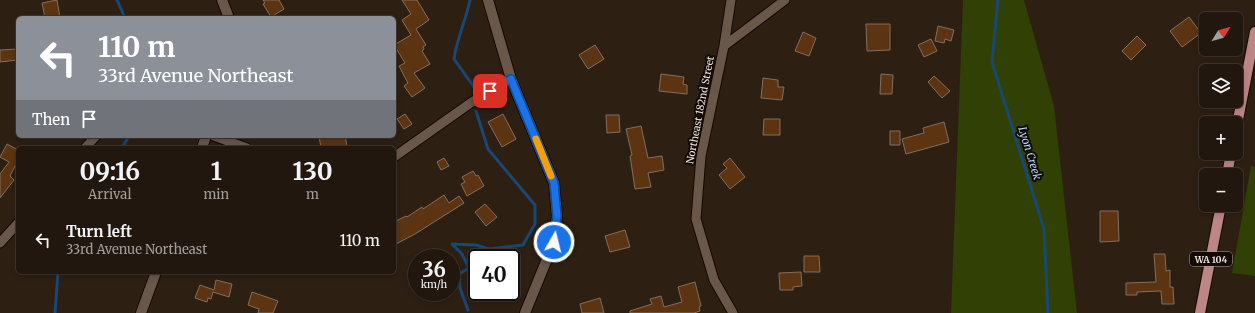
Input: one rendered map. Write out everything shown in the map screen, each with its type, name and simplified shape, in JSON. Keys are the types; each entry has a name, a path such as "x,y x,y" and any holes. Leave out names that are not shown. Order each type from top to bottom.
{"main road":[{"path":"1239,116 1255,32"},
{"name":"WA 104","path":"1200,313 1220,212"}],"street":[{"path":"222,0 227,16"},
{"path":"488,0 511,79 554,183 557,216 554,242 525,313"},
{"name":"Northeast 182nd Street","path":"731,0 724,46 701,156 696,219 714,280 733,313"},
{"path":"724,46 785,0"},
{"path":"396,156 472,102 511,79"},
{"path":"87,146 94,138"},
{"path":"220,138 242,146"},
{"path":"0,243 16,225"},
{"path":"141,313 155,274"}],"green space":[{"path":"963,0 1024,0 1054,106 1077,313 951,313"},
{"path":"1251,166 1255,167 1255,276 1232,273"}],"building":[{"path":"57,0 60,16 45,16 42,3"},
{"path":"263,0 279,0 284,9 270,16 263,4 265,3"},
{"path":"402,0 417,0 429,20 416,29 426,45 423,47 424,49 422,51 430,64 414,73 425,88 412,97 404,86 408,83 399,66 405,63 396,48 396,44 411,35 402,20 411,14"},
{"path":"1189,17 1199,30 1199,34 1182,47 1170,31"},
{"path":"866,24 890,24 890,50 867,51"},
{"path":"938,26 954,30 951,41 945,39 944,43 935,41"},
{"path":"803,32 816,38 809,56 795,51"},
{"path":"1137,36 1146,45 1131,60 1122,51"},
{"path":"931,39 937,51 924,57 918,45"},
{"path":"595,45 604,59 588,69 579,55"},
{"path":"16,49 16,60 0,62 0,50"},
{"path":"661,74 684,77 683,84 687,85 687,94 659,91"},
{"path":"881,74 893,75 892,94 880,94"},
{"path":"934,76 950,91 942,98 928,82"},
{"path":"763,78 778,80 778,87 784,87 782,100 761,98"},
{"path":"405,114 412,124 404,129 397,119"},
{"path":"503,114 516,139 502,147 488,122"},
{"path":"606,115 619,115 620,132 607,133"},
{"path":"764,119 780,119 780,135 763,135"},
{"path":"944,122 949,142 906,154 902,139 924,133 923,128"},
{"path":"641,126 648,158 662,156 664,170 648,173 651,187 635,189 630,156 632,155 626,129"},
{"path":"890,131 900,131 900,145 890,145"},
{"path":"319,138 345,138 347,146 321,146"},
{"path":"7,144 16,149 16,164 10,176 14,180 0,198 0,174 9,162 0,157"},
{"path":"444,158 449,166 441,170 437,162"},
{"path":"730,158 745,177 730,189 719,175 727,168 723,164"},
{"path":"473,171 476,176 478,175 484,186 467,196 461,184 465,182 462,177"},
{"path":"444,195 449,203 459,196 464,203 415,234 396,244 396,221 406,216 407,217 422,207 423,209"},
{"path":"485,204 497,217 486,226 475,212"},
{"path":"1100,211 1118,211 1119,241 1100,242"},
{"path":"625,230 630,247 610,252 605,236"},
{"path":"1154,254 1165,254 1166,271 1170,270 1170,287 1173,287 1174,304 1162,304 1161,291 1137,292 1137,295 1126,295 1126,283 1156,282"},
{"path":"804,256 819,256 820,272 804,272"},
{"path":"801,272 802,286 793,287 793,290 780,290 779,273"},
{"path":"216,280 232,284 229,297 213,292 211,299 208,298 207,302 195,298 200,285 214,290"},
{"path":"695,282 701,306 699,307 700,311 694,313 630,313 630,311 652,304 650,299 661,296 664,307 682,302 678,287"},
{"path":"252,292 278,301 273,313 258,313 259,309 248,305"},
{"path":"600,298 604,313 582,313 580,304"}],"waterway":[{"path":"117,0 124,16"},
{"path":"470,0 454,59 474,87"},
{"name":"Lyon Creek","path":"998,0 992,62 1044,229 1048,313"},
{"path":"468,310 460,288 459,274 469,268 462,254 452,244 476,245 489,249 523,245 535,224 535,205 488,149 476,111"},
{"path":"123,146 128,138"},
{"path":"55,313 58,274"}],"slow traffic":[{"path":"536,139 551,176"}],"route":[{"path":"490,91 511,79 554,183 557,216 554,242"}]}
